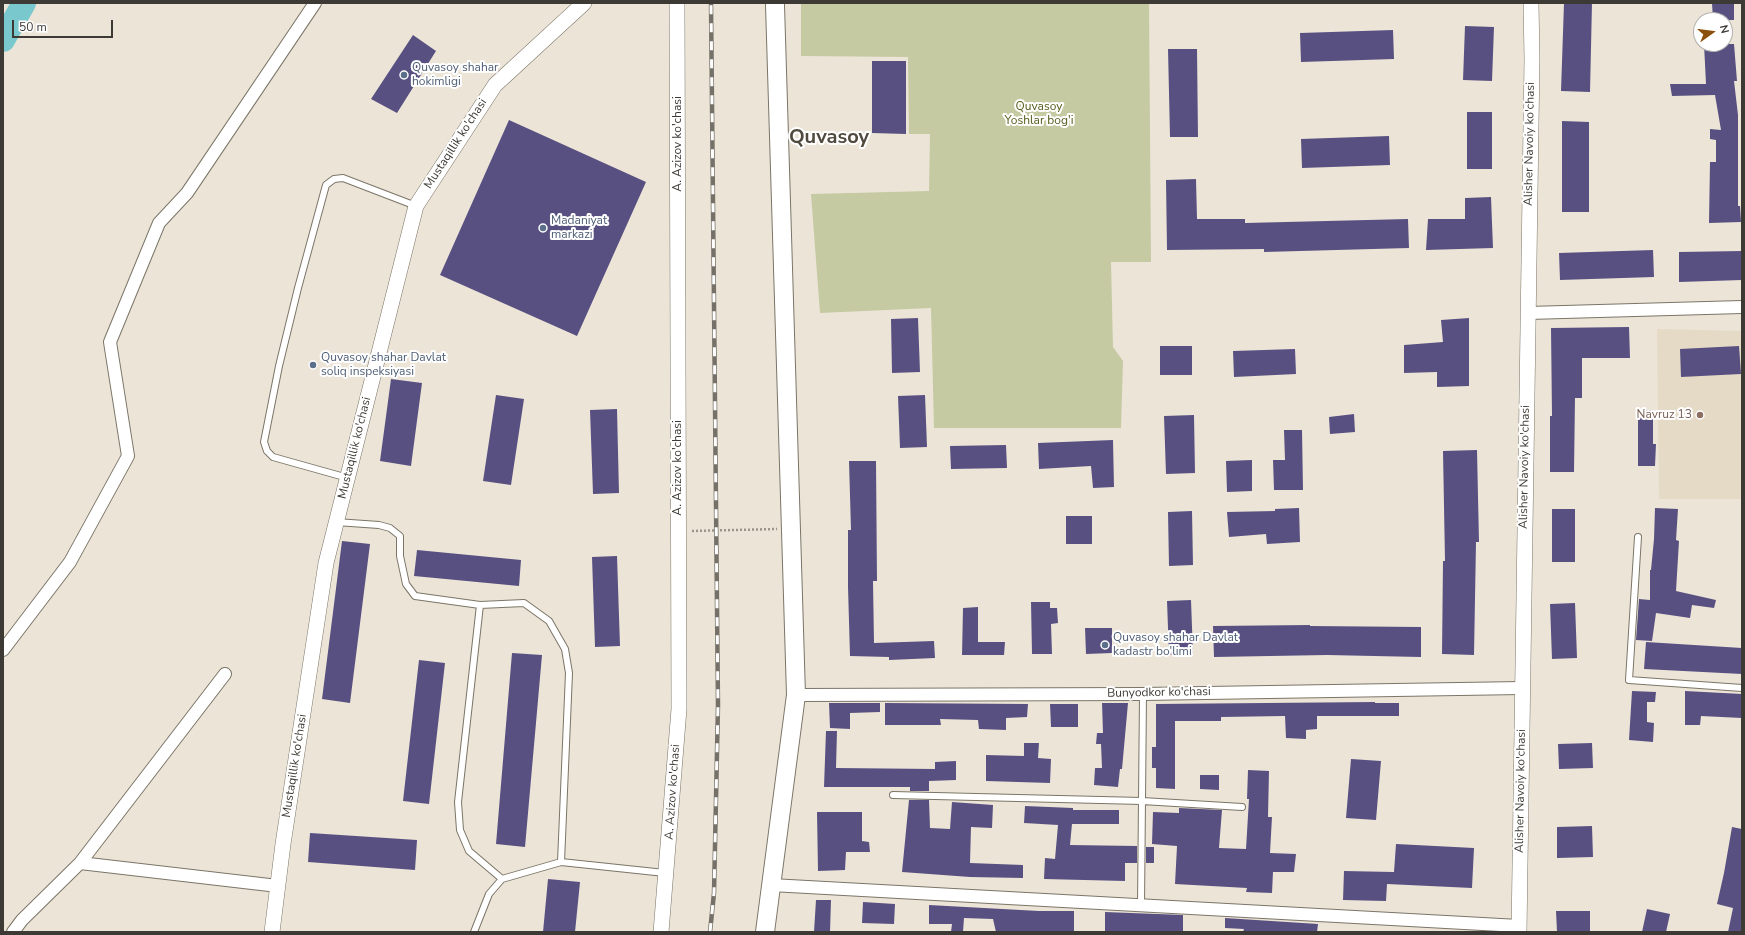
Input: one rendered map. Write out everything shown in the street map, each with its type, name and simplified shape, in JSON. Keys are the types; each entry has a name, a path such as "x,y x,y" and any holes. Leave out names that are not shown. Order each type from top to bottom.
{"main road":[{"path":"765,932 796,695 775,4"}],"street":[{"path":"3,650 70,562 128,456 110,342 159,223 187,193 315,3"},
{"name":"Mustaqillik ko'chasi","path":"272,932 283,844 326,563 416,206 495,85 584,3"},
{"name":"A. Azizov ko'chasi","path":"661,932 667,873 679,709 677,3"},
{"name":"Alisher Navoiy ko'chasi","path":"1519,929 1532,59 1530,3"},
{"path":"1528,313 1742,307"},
{"path":"13,932 22,920 80,863 224,674"},
{"name":"Bunyodkor ko'chasi","path":"796,695 1143,694 1522,688"},
{"path":"80,863 278,886"},
{"path":"771,885 1141,905 1519,929"}],"lane":[{"path":"348,478 273,457 267,451 264,442 279,366 298,288 326,185 334,179 343,178 416,206"},
{"path":"336,522 379,525 390,528 400,536 400,556 406,584 415,596 480,605 524,603 549,621 565,649 569,673 561,862"},
{"path":"1638,537 1629,680 1742,688"},
{"path":"480,605 458,802 460,830 469,850 502,879"},
{"path":"1141,905 1143,694"},
{"path":"893,795 1142,801 1242,807"},
{"path":"474,932 489,894 502,879 561,862 667,873"}],"path":[{"path":"678,531 792,529"}],"shaded area":[{"name":"Navruz 13","path":"1657,329 1742,331 1742,499 1659,499"}],"green space":[{"name":"Quvasoy Yoshlar bog'i","path":"801,3 1149,3 1151,262 1111,262 1113,347 1123,361 1121,428 934,428 931,308 820,313 811,194 929,191 930,134 909,134 908,57 801,56"}],"building":[{"path":"1564,3 1592,3 1590,92 1561,91"},
{"path":"1712,3 1734,3 1734,20 1733,12 1713,12"},
{"path":"1465,26 1494,27 1492,81 1463,80"},
{"path":"1393,30 1394,59 1301,62 1300,33"},
{"name":"Quvasoy shahar hokimligi","path":"413,35 436,51 397,113 371,99"},
{"path":"1734,44 1737,81 1734,81 1738,115 1738,206 1740,206 1741,222 1709,223 1710,162 1716,162 1716,140 1710,139 1710,129 1721,130 1715,95 1672,96 1670,84 1706,84 1704,52 1733,52"},
{"path":"1168,49 1197,49 1198,137 1170,137"},
{"path":"872,61 906,61 906,134 872,133"},
{"path":"1467,112 1492,112 1492,169 1467,169"},
{"name":"Madaniyat markazi","path":"509,120 646,182 577,336 440,275"},
{"path":"1562,121 1589,122 1589,212 1562,212"},
{"path":"1389,136 1390,165 1302,168 1301,139"},
{"path":"1196,179 1197,219 1245,219 1245,223 1408,219 1409,248 1264,252 1264,249 1167,250 1166,180"},
{"path":"1491,197 1493,248 1426,250 1428,219 1465,219 1465,198"},
{"path":"1653,250 1654,277 1560,280 1559,253"},
{"path":"1742,251 1742,280 1679,282 1679,252"},
{"path":"918,318 920,372 892,373 891,319"},
{"path":"1469,318 1469,386 1437,387 1437,372 1404,373 1404,345 1443,342 1441,320"},
{"path":"1629,327 1630,358 1582,358 1582,398 1575,398 1574,472 1550,472 1550,416 1552,416 1551,328"},
{"path":"1160,346 1192,346 1192,375 1160,375"},
{"path":"1739,346 1741,374 1681,377 1680,349"},
{"path":"1295,349 1296,374 1234,377 1233,351"},
{"path":"391,379 422,383 411,466 380,461"},
{"path":"496,395 524,399 511,485 483,481"},
{"path":"925,395 927,447 900,448 898,396"},
{"path":"617,409 619,493 593,494 590,410"},
{"path":"1638,410 1653,410 1653,444 1656,444 1655,466 1638,466"},
{"path":"1354,414 1355,432 1330,434 1329,417"},
{"path":"1194,415 1195,473 1166,474 1164,416"},
{"path":"1284,430 1302,430 1303,490 1274,490 1273,460 1285,460"},
{"path":"1113,440 1114,487 1093,488 1091,466 1039,469 1038,443"},
{"path":"1006,445 1007,468 951,469 950,446"},
{"path":"1477,450 1479,542 1476,542 1474,655 1442,654 1443,561 1445,561 1443,451"},
{"path":"1252,460 1252,491 1227,492 1226,461"},
{"path":"849,461 876,461 877,581 873,581 874,643 934,641 935,658 889,660 889,657 850,656 848,530 851,530"},
{"path":"1299,508 1300,542 1267,544 1266,534 1229,537 1227,512 1275,511 1275,509"},
{"path":"1655,508 1678,509 1676,540 1679,541 1676,591 1716,600 1714,608 1692,605 1690,618 1656,613 1652,641 1636,640 1639,599 1650,600 1650,570 1654,539"},
{"path":"1552,509 1575,509 1575,562 1552,562"},
{"path":"1192,511 1193,565 1169,566 1168,512"},
{"path":"1066,516 1092,516 1092,544 1066,544"},
{"path":"342,541 370,544 350,703 322,699"},
{"path":"417,550 521,560 519,586 414,576"},
{"path":"617,556 620,646 595,647 592,557"},
{"path":"1191,600 1193,654 1169,655 1167,601"},
{"path":"1031,602 1050,602 1050,608 1057,608 1058,623 1051,624 1052,654 1032,654"},
{"path":"1575,603 1577,658 1552,659 1550,604"},
{"path":"978,607 978,642 1005,642 1004,655 962,655 963,608"},
{"path":"1310,625 1421,627 1421,657 1327,655 1214,657 1213,626"},
{"path":"1085,628 1112,628 1112,653 1086,654"},
{"path":"1646,642 1742,648 1742,674 1644,669"},
{"path":"512,653 542,655 525,847 496,844"},
{"path":"419,660 445,663 429,804 403,801"},
{"path":"1632,691 1656,692 1655,702 1647,702 1647,722 1654,723 1653,742 1629,740"},
{"path":"1685,691 1742,694 1742,718 1701,716 1700,725 1685,725"},
{"path":"829,703 880,703 880,712 850,713 850,729 830,728"},
{"path":"885,703 1028,704 1027,717 1006,718 1006,730 979,729 978,720 940,719 941,725 885,725"},
{"path":"1102,703 1128,703 1122,769 1120,769 1118,787 1094,785 1095,768 1102,768 1101,744 1096,744 1097,733 1103,733"},
{"path":"1399,703 1399,716 1317,716 1317,729 1306,730 1306,739 1286,738 1285,716 1221,717 1221,721 1175,721 1175,789 1156,788 1156,768 1152,768 1152,747 1156,747 1156,704"},
{"path":"1050,704 1078,704 1078,727 1051,727"},
{"path":"826,731 837,731 836,768 935,769 935,762 956,761 956,780 929,781 929,791 910,791 910,787 824,787"},
{"path":"1024,743 1039,743 1038,758 1051,759 1050,783 986,781 986,755 1024,756"},
{"path":"1592,743 1593,768 1559,769 1558,744"},
{"path":"1351,759 1381,761 1376,820 1346,818"},
{"path":"1248,770 1269,771 1268,817 1272,817 1270,853 1296,854 1294,872 1273,872 1272,893 1246,892 1247,888 1175,884 1177,846 1152,844 1153,812 1179,813 1179,808 1222,810 1219,848 1246,849 1249,799 1247,799"},
{"path":"1200,775 1219,775 1219,790 1200,789"},
{"path":"909,800 929,800 930,828 950,829 952,802 993,805 992,828 971,827 970,863 1023,865 1023,878 970,877 902,872"},
{"path":"1025,806 1073,808 1073,810 1119,810 1119,824 1072,824 1070,845 1137,846 1137,863 1125,863 1125,881 1044,879 1045,858 1055,859 1058,825 1024,823"},
{"path":"817,812 862,812 862,841 869,842 870,852 846,852 845,870 818,871"},
{"path":"1592,826 1593,857 1557,858 1557,827"},
{"path":"1732,827 1742,829 1742,932 1728,932 1733,908 1717,904"},
{"path":"310,833 417,840 415,870 308,862"},
{"path":"1396,844 1474,848 1472,888 1387,884 1386,901 1343,900 1344,871 1394,872"},
{"path":"1146,847 1154,847 1154,863 1146,863"},
{"path":"548,879 580,882 575,932 543,932"},
{"path":"816,900 831,900 830,932 814,932"},
{"path":"863,902 895,904 894,924 862,923"},
{"path":"929,905 1039,911 1074,911 1074,932 996,932 993,919 964,918 963,932 951,932 952,924 929,924"},
{"path":"1647,909 1670,914 1666,932 1642,932"},
{"path":"1556,911 1590,911 1590,932 1557,932"},
{"path":"1105,912 1183,915 1183,931 1105,932"},
{"path":"1225,918 1318,924 1317,932 1243,932 1244,929 1225,928"}],"waterway":[{"path":"3,40 24,3"}],"railway":[{"path":"710,932 714,893 718,705 711,3"}],"place":[{"name":"Quvasoy shahar hokimligi","path":"404,75"},
{"name":"Madaniyat markazi","path":"543,228"},
{"name":"Quvasoy shahar Davlat soliq inspeksiyasi","path":"313,365"},
{"name":"Navruz 13","path":"1700,415"},
{"name":"Quvasoy shahar Davlat kadastr bo'limi","path":"1105,645"}],"district":[{"name":"Quvasoy","path":"829,138"}]}
